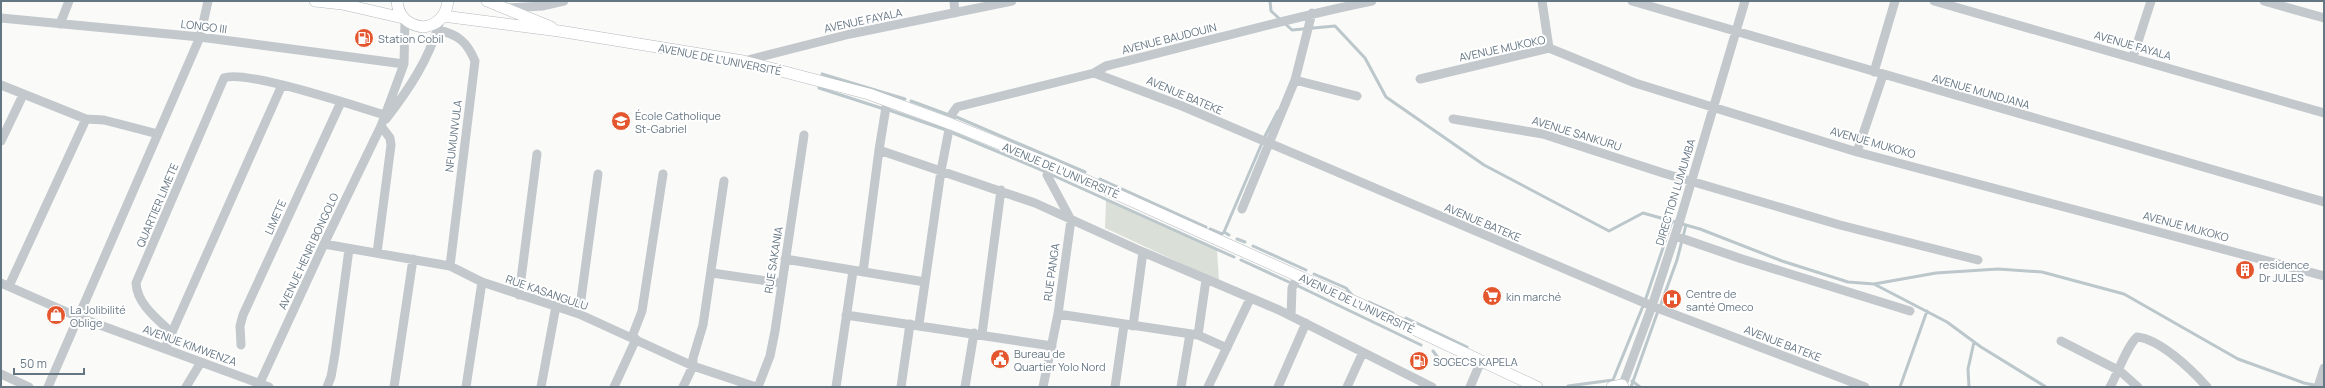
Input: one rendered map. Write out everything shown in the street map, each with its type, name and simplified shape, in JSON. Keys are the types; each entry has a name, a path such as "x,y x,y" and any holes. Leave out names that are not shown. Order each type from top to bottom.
{"main road":[{"path":"315,1 342,4 404,19 423,27 440,22 448,1"},
{"path":"397,1 404,19"},
{"name":"AVENUE DE L’UNIVERSITÉ","path":"487,1 508,8 559,30"},
{"name":"AVENUE DE L’UNIVERSITÉ","path":"440,22 559,30 743,61 887,101 951,124 1052,165 1298,276 1537,387"}],"street":[{"path":"60,24 69,1"},
{"path":"48,387 200,38 208,1"},
{"path":"508,8 542,6 564,1"},
{"path":"954,1 955,14"},
{"name":"AVENUE FAYALA","path":"743,61 850,34 955,14 1012,1"},
{"name":"AVENUE BAUDOUIN","path":"951,124 952,114 957,107 1094,73 1106,66 1232,35 1275,21 1372,1"},
{"path":"1542,1 1549,48"},
{"name":"AVENUE MUNDJANA","path":"1632,1 2324,202"},
{"name":"DIRECTION LUMUMBA","path":"1620,387 1652,306 1676,233 1745,1"},
{"path":"1874,72 1895,1"},
{"name":"AVENUE FAYALA","path":"1934,1 2324,113"},
{"path":"2132,57 2151,1"},
{"path":"2264,1 2324,18"},
{"path":"1242,209 1295,80 1312,13"},
{"name":"LONGO III","path":"1,18 200,38 404,64"},
{"path":"381,126 404,64 404,19"},
{"path":"381,126 417,77 427,58 440,22"},
{"name":"NFUMUNVULA","path":"440,22 459,36 469,47 475,61 450,266"},
{"name":"AVENUE MUKOKO","path":"1420,78 1549,48 1635,83 1713,108 1756,119 1857,152 2324,276"},
{"name":"AVENUE BATEKE","path":"1094,73 1140,89 1652,306 1865,387"},
{"path":"1857,152 1883,75"},
{"name":"QUARTIER LIMETE","path":"172,333 141,301 136,292 136,283 224,78 235,76 282,85"},
{"path":"1295,80 1357,96"},
{"path":"1,85 86,119 104,120 158,134"},
{"path":"164,348 282,85 385,115"},
{"path":"1,141 23,95"},
{"path":"863,272 887,101"},
{"name":"LIMETE","path":"241,345 240,326 243,315 341,102"},
{"path":"5,285 86,119"},
{"name":"AVENUE SANKURU","path":"1453,119 1543,134 1662,173 1840,225 1978,260"},
{"path":"901,387 914,324 925,282 941,171 951,124"},
{"path":"377,253 391,145 390,138 381,126"},
{"name":"AVENUE HENRI BONGOLO","path":"262,386 324,244 381,126"},
{"name":"RUE SAKANIA","path":"757,387 772,346 804,135"},
{"path":"879,150 1001,190 1035,203 1206,280 1291,316 1432,387"},
{"path":"519,295 537,154"},
{"path":"1052,165 1047,175 1071,220"},
{"path":"579,314 598,174"},
{"path":"614,387 634,338 642,312 663,174"},
{"path":"683,387 693,366 693,358 703,325 712,273 724,181"},
{"path":"966,387 978,334 1001,190"},
{"name":"RUE PANGA","path":"1043,387 1058,314 1071,220"},
{"path":"1676,233 1742,259 1910,312"},
{"name":"RUE KASANGULU","path":"324,244 450,266 482,282 579,314 693,366 757,387"},
{"path":"327,387 335,354 349,249"},
{"path":"1118,387 1143,252"},
{"path":"394,387 413,259"},
{"path":"784,260 925,282"},
{"path":"836,387 853,271"},
{"path":"712,273 781,283"},
{"path":"1291,316 1292,288 1298,276"},
{"path":"1181,387 1206,280"},
{"path":"466,387 482,282"},
{"name":"AVENUE KIMWENZA","path":"5,285 78,317 262,386"},
{"path":"1208,387 1250,299"},
{"path":"541,387 556,306"},
{"path":"1058,314 1129,326 1194,334 1227,348"},
{"path":"846,315 914,324 1052,346"},
{"path":"1278,387 1306,323"},
{"path":"2110,387 2120,371 2132,342 2137,337 2150,341 2174,357 2207,387"},
{"path":"2061,342 2120,371 2138,387"},
{"path":"1347,387 1363,352"},
{"path":"1470,387 1481,361"},
{"path":"186,387 201,362"},
{"path":"2318,387 2324,368"},
{"path":"1,374 29,387"}],"shaded area":[{"path":"1106,200 1217,250 1219,281 1105,228"}],"waterway":[{"path":"1270,1 1271,11 1292,30 1335,26 1365,58 1386,97 1484,165 1609,231 1643,213 1700,229 1782,261 1848,282 1874,284 1936,273 1998,269 2042,272 2124,294 2238,359 2304,383 2324,387"},
{"path":"822,74 905,99"},
{"path":"819,88 884,109"},
{"path":"911,101 949,115"},
{"path":"889,110 946,130"},
{"path":"1263,140 1278,111"},
{"path":"954,116 1085,172"},
{"path":"953,133 1044,171"},
{"path":"1229,235 1224,232 1262,143"},
{"path":"1052,175 1234,257"},
{"path":"1100,179 1206,227"},
{"path":"1645,301 1672,221"},
{"path":"1661,304 1677,260 1686,225"},
{"path":"1210,229 1222,234 1224,232"},
{"path":"1237,239 1245,242"},
{"path":"1253,246 1306,270"},
{"path":"1241,260 1291,283"},
{"path":"1314,274 1346,288 1352,295"},
{"path":"1874,284 1947,322 1981,347 2046,387"},
{"path":"1296,285 1421,345"},
{"path":"1369,302 1393,313"},
{"path":"1568,386 1613,380 1643,306"},
{"path":"1631,387 1658,311"},
{"path":"1900,387 1927,311"},
{"path":"1406,318 1467,347"},
{"path":"1969,387 1968,369 1974,342"},
{"path":"1433,351 1439,359"},
{"path":"1632,381 1640,387"}],"place":[{"name":"Station Cobil","path":"364,38"},
{"name":"École Catholique St-Gabriel","path":"621,121"},
{"name":"residence Dr JULES","path":"2245,270"},
{"name":"kin marché","path":"1492,296"},
{"name":"Centre de santé Omeco","path":"1672,299"},
{"name":"La Jolibilité Oblige","path":"56,315"},
{"name":"Bureau de Quartier Yolo Nord","path":"1000,359"},
{"name":"SOGECS KAPELA","path":"1419,361"}]}
